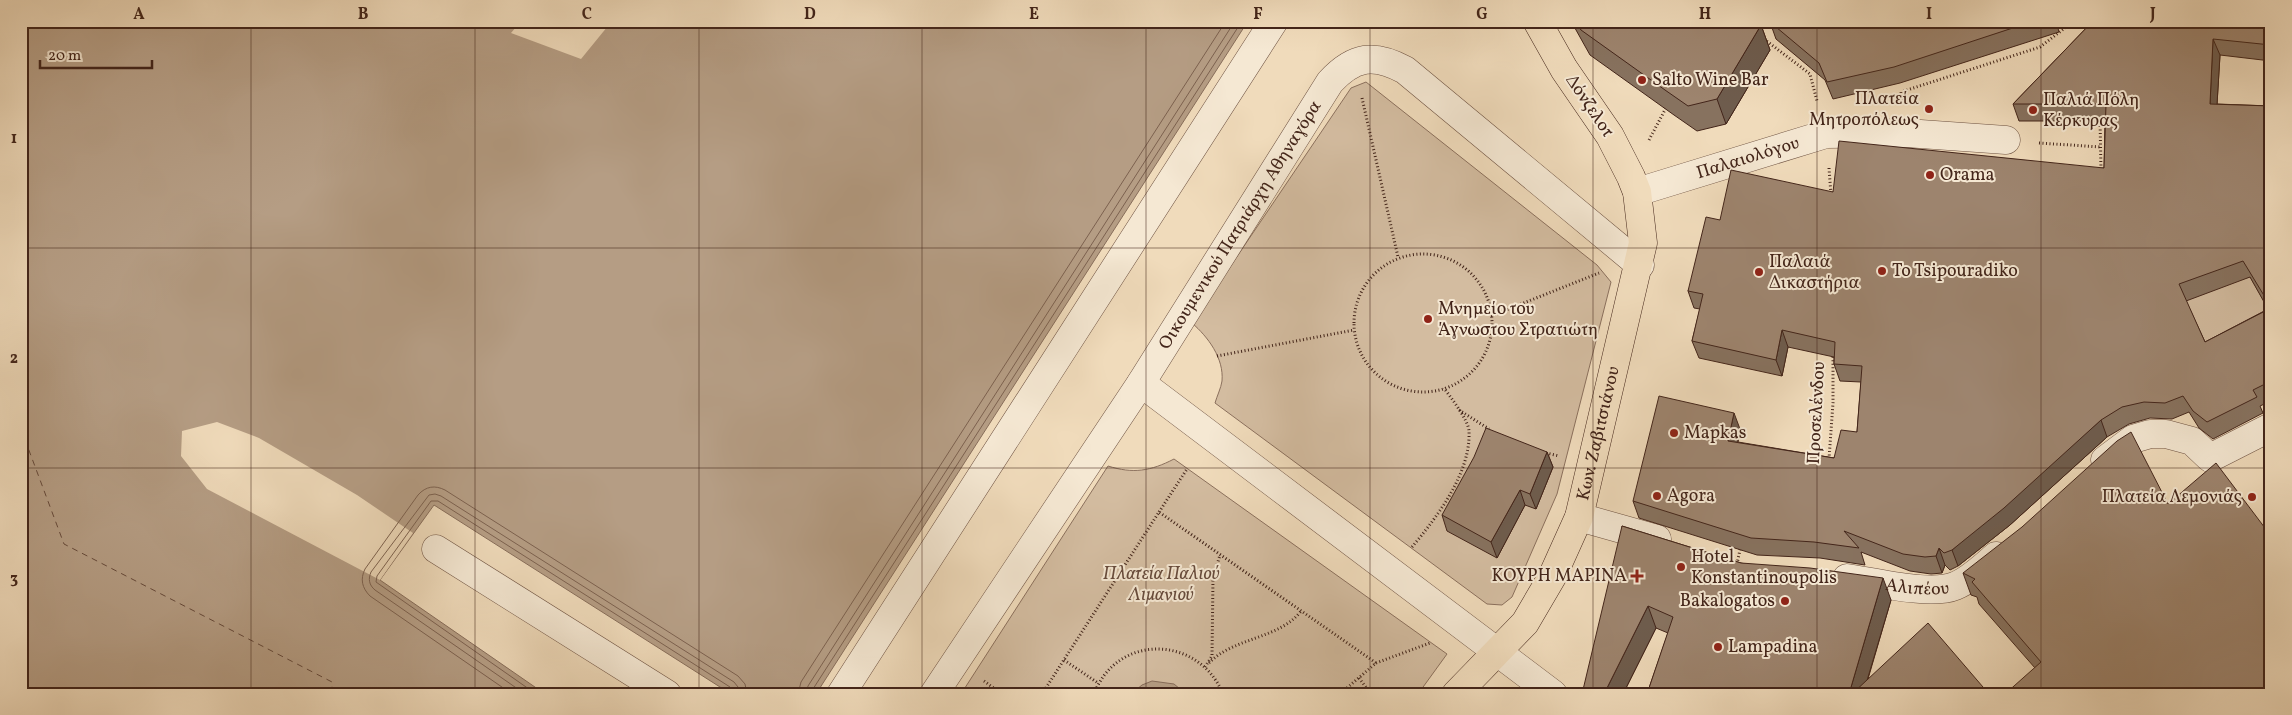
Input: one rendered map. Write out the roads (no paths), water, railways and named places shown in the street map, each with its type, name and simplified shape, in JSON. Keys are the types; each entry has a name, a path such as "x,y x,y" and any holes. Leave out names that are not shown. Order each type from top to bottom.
{"main road":[{"name":"Δόνζελοτ","path":"1537,21 1564,69 1610,136 1634,184"},
{"name":"Κων. Ζαβιτσιάνου","path":"1456,694 1525,623 1552,577 1579,517 1640,265 1643,243 1634,184"}],"street":[{"path":"841,694 1274,21"},
{"name":"Οικουμενικού Πατριάρχη Αθηναγόρα","path":"934,694 1141,383 1330,82 1342,70 1357,61 1374,59 1390,62 1405,70 1640,265"},
{"name":"Παλαιολόγου","path":"1634,184 1826,134 1906,133 2006,140"},
{"path":"1141,383 1553,694"},
{"path":"2085,478 2116,450 2134,439 2150,434 2166,434 2192,441 2210,458 2271,427"},
{"path":"1579,517 1680,546"},
{"name":"Αλιπέου","path":"1819,574 1931,590 1947,588 1966,580 2012,544"},
{"path":"436,549 667,694"}],"water":[{"path":"21,21 1248,21 816,694 731,694 434,505 380,580 545,694 21,694"},
{"path":"1152,681 1174,684 1186,694 1131,694 1142,685"}],"place":[{"name":"Salto Wine Bar","path":"1642,80"},
{"name":"Πλατεία Μητροπόλεως","path":"1929,109"},
{"name":"Παλιά Πόλη Κέρκυρας","path":"2033,110"},
{"name":"Orama","path":"1930,175"},
{"name":"To Tsipouradiko","path":"1882,271"},
{"name":"Παλαιά Δικαστήρια","path":"1759,272"},
{"name":"Μνημείο του Άγνωστου Στρατιώτη","path":"1428,319"},
{"name":"Mapkas","path":"1674,433"},
{"name":"Agora","path":"1657,496"},
{"name":"Πλατεία Λεμονιάς","path":"2252,497"},
{"name":"Hotel Konstantinoupolis","path":"1681,567"},
{"name":"ΚΟΥΡΗ ΜΑΡΙΝΑ","path":"1637,576"},
{"name":"Bakalogatos","path":"1785,601"},
{"name":"Lampadina","path":"1718,647"}],"park label":[{"name":"Πλατεία Παλιού Λιμανιού","path":"1161,584"}]}
